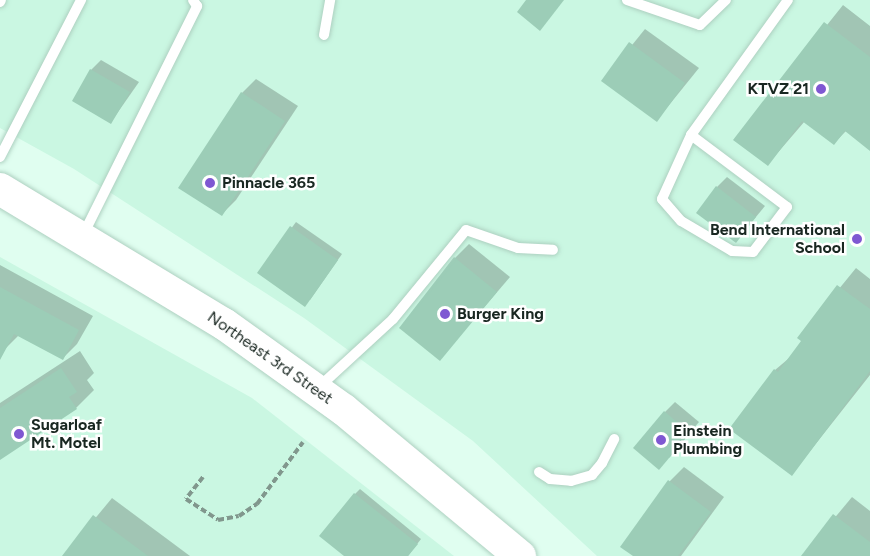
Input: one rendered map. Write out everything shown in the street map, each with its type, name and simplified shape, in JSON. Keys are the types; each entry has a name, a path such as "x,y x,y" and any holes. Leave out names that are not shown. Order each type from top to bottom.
{"main road":[{"name":"Northeast 3rd Street","path":"0,189 224,324 316,390 520,556"}],"lane":[{"path":"0,157 81,0"},
{"path":"82,238 197,6 193,0"},
{"path":"324,35 330,0"},
{"path":"627,0 700,26 713,17 726,0"},
{"path":"691,135 787,207 753,252 732,251 681,221 662,199 691,135 789,0"},
{"path":"316,390 393,319 466,230 518,248 553,250"},
{"path":"539,472 550,478 571,481 592,475 614,439"}],"path":[{"path":"203,477 186,499 218,520 239,516 257,504 303,442"}],"shaded area":[{"path":"0,0 870,0 870,556 597,556 473,441 304,318 74,169 0,128"},
{"path":"0,257 252,398 454,556 0,556"}],"building":[{"path":"526,0 564,0 540,31 517,12"},
{"name":"KTVZ 21","path":"824,22 870,57 870,151 845,131 834,145 802,121 768,166 733,140"},
{"path":"629,42 685,83 657,122 601,81"},
{"path":"90,69 130,92 111,124 72,101"},
{"path":"241,92 285,121 222,216 178,188"},
{"path":"716,186 756,217 736,243 696,213"},
{"path":"290,226 338,260 305,307 257,273"},
{"name":"Burger King","path":"454,257 497,292 440,361 399,328"},
{"path":"837,285 870,309 870,371 792,476 729,429 774,369 778,372 801,341 797,338"},
{"path":"0,287 79,330 63,360 14,334 0,360"},
{"name":"Sugarloaf Mt. Motel","path":"61,368 77,392 69,397 77,409 0,460 0,408"},
{"name":"Einstein Plumbing","path":"664,411 690,433 659,470 633,448"},
{"path":"668,480 711,512 678,556 633,556 620,547"},
{"path":"354,493 418,544 408,556 344,556 319,536"},
{"path":"833,514 870,542 870,556 801,556"},
{"path":"93,515 148,556 62,556"}],"place":[{"name":"KTVZ 21","path":"821,89"},
{"name":"Pinnacle 365","path":"210,183"},
{"name":"Bend International School","path":"857,239"},
{"name":"Burger King","path":"445,314"},
{"name":"Sugarloaf Mt. Motel","path":"19,434"},
{"name":"Einstein Plumbing","path":"661,440"}]}
